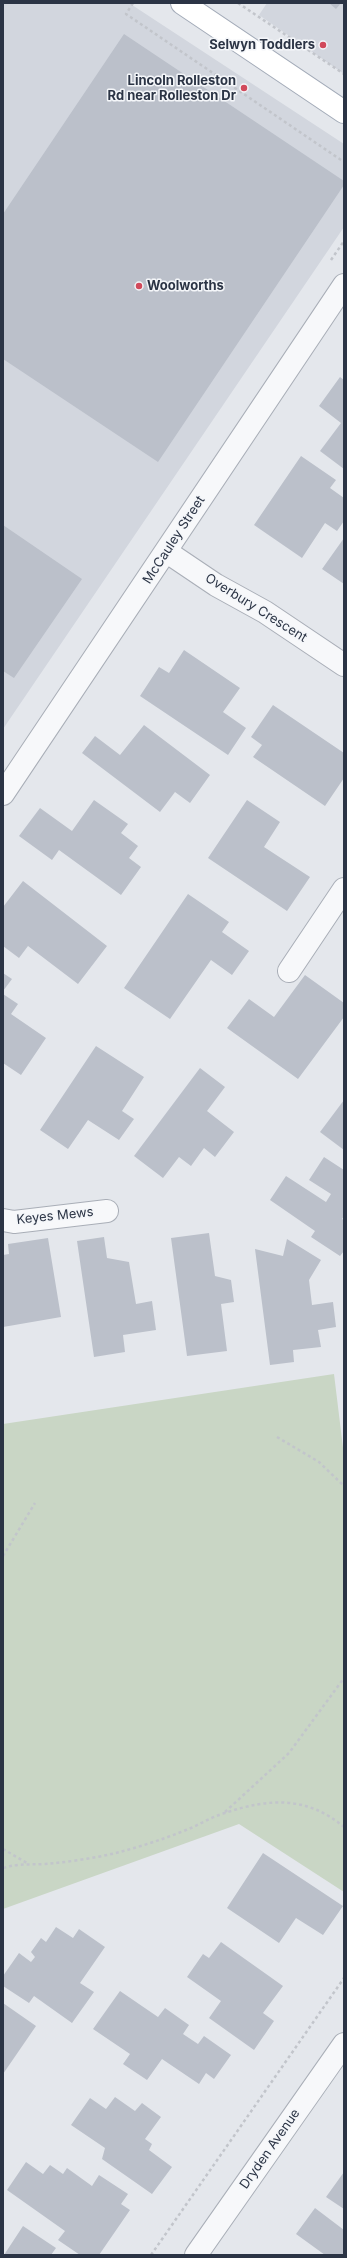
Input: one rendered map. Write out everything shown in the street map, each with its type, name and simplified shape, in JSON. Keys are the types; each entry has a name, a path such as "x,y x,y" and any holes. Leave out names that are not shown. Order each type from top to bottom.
{"main road":[{"path":"182,3 344,112"}],"street":[{"name":"McCauley Street","path":"3,794 167,552 198,500 344,285"},
{"name":"Overbury Crescent","path":"167,552 216,585 265,612 344,665"},
{"path":"289,971 344,889"},
{"name":"Keyes Mews","path":"3,1220 14,1222 107,1211"},
{"name":"Dryden Avenue","path":"196,2255 344,2044"}],"path":[{"path":"133,3 126,14 344,162"},
{"path":"238,3 344,74"},
{"path":"277,1437 319,1462 344,1486"},
{"path":"3,1556 35,1503"},
{"path":"224,1813 263,1779 289,1753 344,1678"},
{"path":"3,1868 27,1863 45,1864 119,1852 186,1830 224,1813 274,1802 295,1802 314,1807 332,1816 344,1827"},
{"path":"3,1849 27,1863"},
{"path":"152,2255 344,1978"}],"shaded area":[{"path":"3,3 129,3 344,144 344,227 3,729"},
{"name":"Selwyn Toddlers","path":"267,3 344,3 344,74 259,15"}],"green space":[{"path":"334,1374 344,1456 344,1892 239,1824 3,1909 3,1424"}],"building":[{"path":"329,3 341,3 336,9"},
{"name":"Woolworths","path":"124,34 344,181 344,185 158,462 3,359 3,214"},
{"path":"340,377 344,380 344,469 320,451 341,423 319,406"},
{"path":"301,456 336,480 330,488 344,498 344,521 337,531 325,523 302,558 254,525"},
{"path":"3,525 82,579 14,678 3,671"},
{"path":"344,538 344,584 322,569"},
{"path":"184,650 240,688 223,712 246,728 228,755 140,696 159,667 169,673"},
{"path":"273,705 344,753 344,778 325,806 253,757 262,745 251,737"},
{"path":"144,725 210,775 190,803 175,792 160,812 82,753 95,736 120,755"},
{"path":"94,800 128,824 121,833 138,846 129,858 141,867 121,895 59,850 52,860 19,836 40,808 72,831"},
{"path":"247,800 280,822 264,847 310,877 287,911 208,858"},
{"path":"23,881 107,946 78,984 28,946 19,958 3,946 3,907"},
{"path":"188,894 229,922 222,932 249,951 232,975 211,960 170,1019 124,988"},
{"path":"3,973 12,979 3,991"},
{"path":"305,975 344,1003 344,1017 298,1079 227,1028 249,999 274,1017"},
{"path":"3,994 18,1004 11,1014 46,1038 21,1075 3,1063"},
{"path":"96,1046 144,1077 122,1111 134,1119 119,1140 88,1120 68,1149 40,1130"},
{"path":"200,1068 225,1087 207,1111 234,1132 215,1157 204,1148 191,1166 179,1157 163,1178 134,1156"},
{"path":"344,1100 344,1150 320,1132"},
{"path":"324,1157 344,1170 344,1216 342,1219 344,1220 344,1251 340,1256 311,1237 315,1231 270,1200 286,1176 326,1202 331,1194 309,1180"},
{"path":"209,1233 215,1276 231,1280 234,1302 221,1304 227,1351 187,1356 171,1238"},
{"path":"104,1237 107,1258 129,1262 136,1304 152,1301 156,1330 123,1335 125,1352 94,1357 77,1241"},
{"path":"48,1238 61,1317 3,1327 3,1255 9,1254 8,1244"},
{"path":"287,1239 321,1260 309,1280 312,1305 333,1302 336,1327 318,1330 321,1347 293,1350 294,1362 270,1365 255,1249 283,1256"},
{"path":"263,1853 343,1906 323,1935 296,1918 279,1943 227,1908"},
{"path":"56,1927 73,1938 79,1929 105,1947 80,1983 94,1992 72,2023 34,1996 29,2003 3,1986 3,1976 19,1953 31,1962 35,1957 31,1952 41,1938 46,1942"},
{"path":"221,1942 283,1986 263,2013 274,2021 254,2050 209,2018 221,2001 187,1977 203,1954 209,1958"},
{"path":"120,1991 158,2017 165,2008 189,2025 183,2034 198,2044 204,2036 231,2055 214,2079 206,2073 199,2084 162,2059 147,2080 123,2064 130,2054 93,2029"},
{"path":"3,2003 36,2026 3,2074"},
{"path":"115,2097 135,2111 142,2103 161,2117 145,2139 152,2144 149,2150 172,2167 152,2194 102,2159 105,2148 71,2125 90,2098 106,2109"},
{"path":"26,2162 43,2174 50,2165 63,2174 67,2168 92,2186 99,2175 128,2194 121,2204 130,2210 99,2255 80,2255 58,2240 65,2231 7,2190"},
{"path":"344,2172 344,2209 326,2197"},
{"path":"315,2208 344,2230 344,2255 325,2255 296,2234"},
{"path":"23,2226 56,2248 51,2255 4,2255"}],"place":[{"name":"Selwyn Toddlers","path":"323,45"},
{"name":"Lincoln Rolleston Rd near Rolleston Dr","path":"244,88"},
{"name":"Woolworths","path":"139,286"}]}
